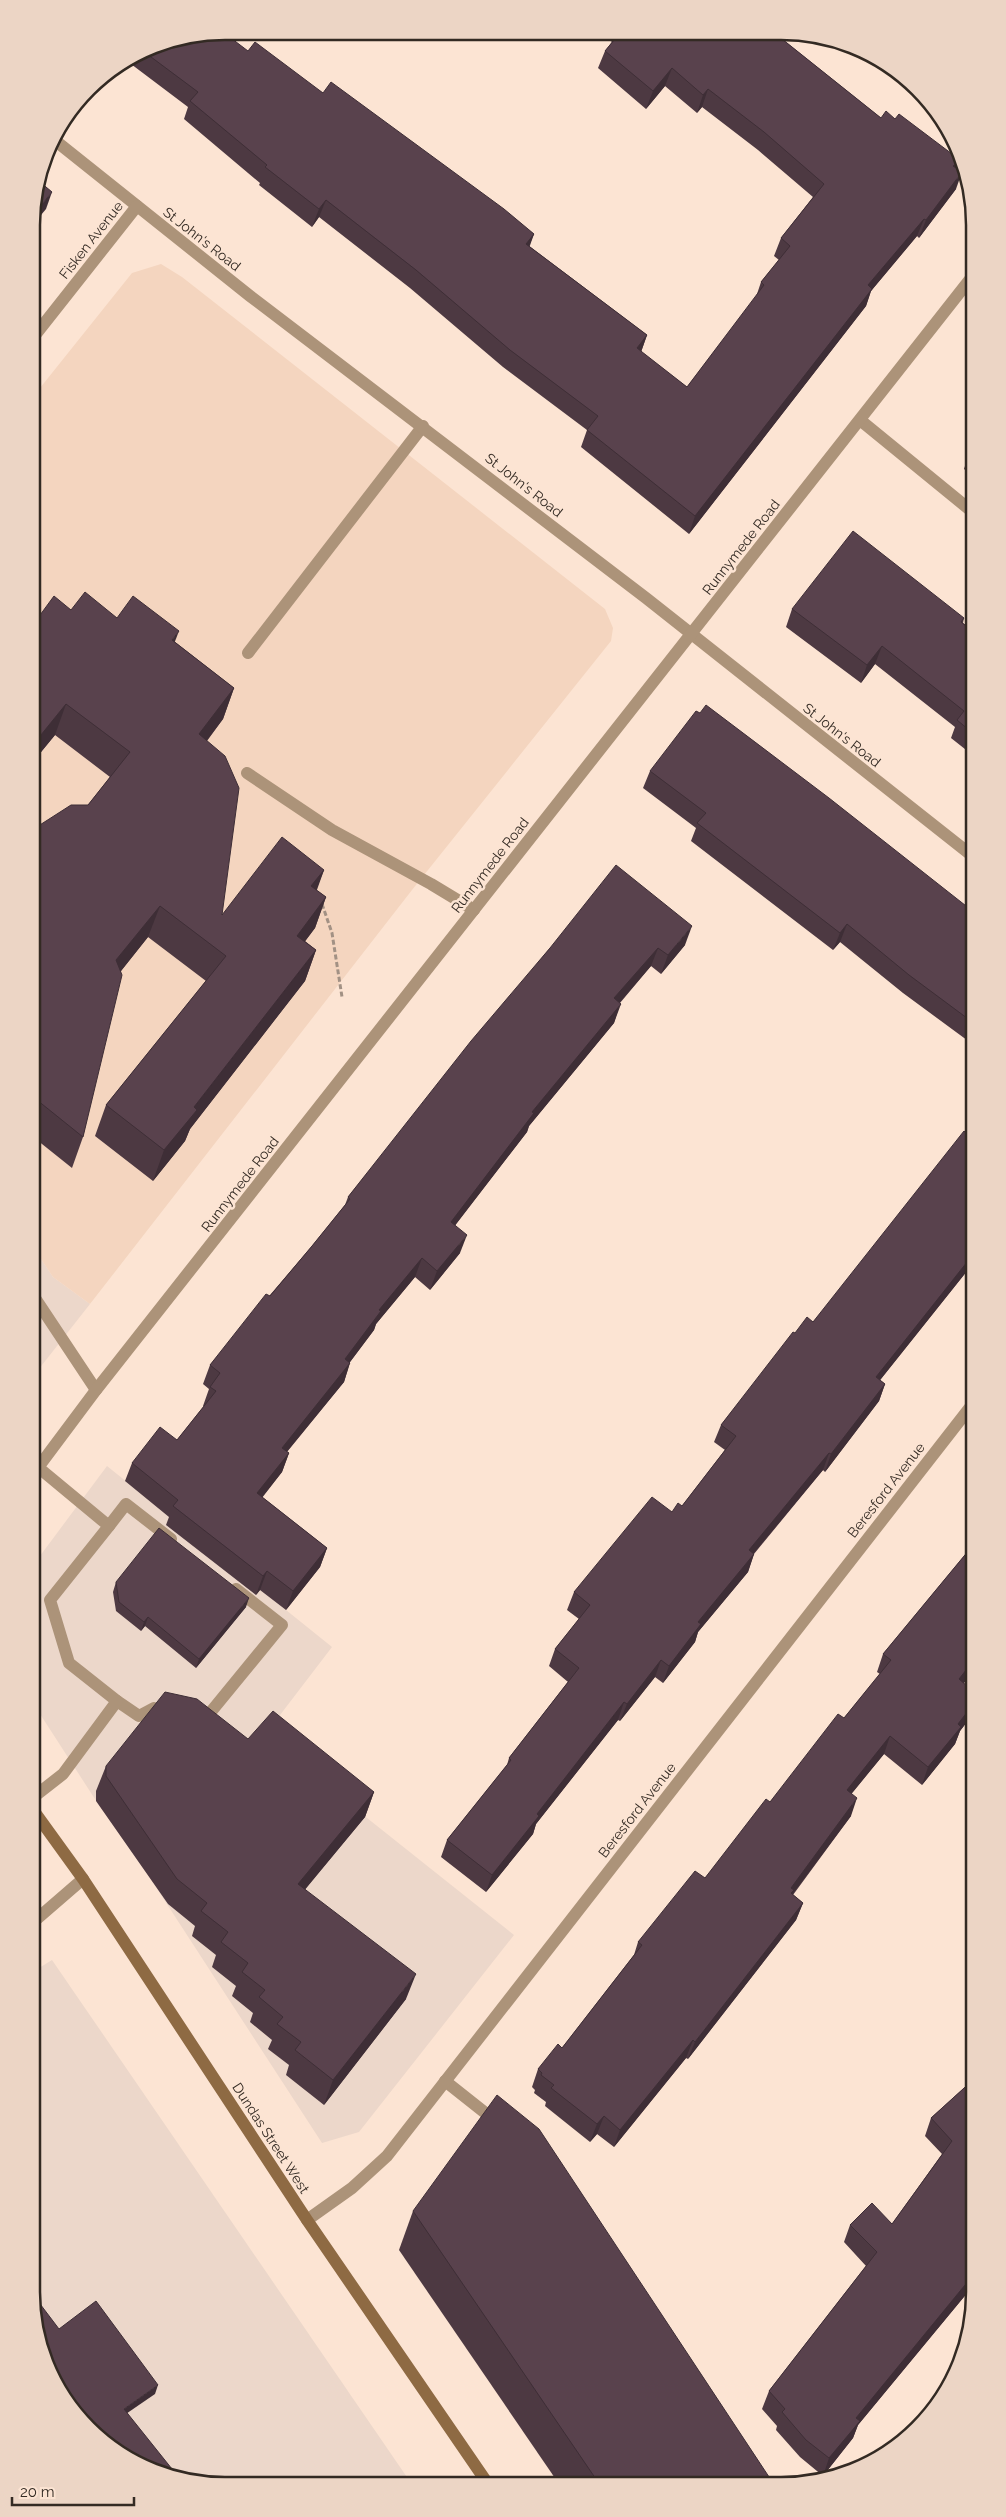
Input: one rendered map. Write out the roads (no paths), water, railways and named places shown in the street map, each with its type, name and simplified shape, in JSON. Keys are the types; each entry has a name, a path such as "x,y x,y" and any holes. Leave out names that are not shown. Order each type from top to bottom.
{"main road":[{"name":"Dundas Street West","path":"40,1820 83,1880 307,2220 483,2477"}],"street":[{"name":"St John's Road","path":"59,143 258,302 423,426 966,851"},
{"name":"Fisken Avenue","path":"40,329 137,206"},
{"name":"Runnymede Road","path":"40,1466 96,1390 966,285"},
{"path":"860,420 966,507"},
{"path":"248,652 423,426"},
{"path":"247,773 332,830 432,884 474,910"},
{"path":"40,1304 96,1390"},
{"name":"Beresford Avenue","path":"307,2220 352,2188 387,2156 966,1411"},
{"path":"40,1477 109,1526"},
{"path":"181,1546 126,1504 50,1600 69,1664 117,1702 139,1716 154,1708 205,1719 282,1625 227,1583"},
{"path":"40,1793 63,1774 117,1702"},
{"path":"40,1916 83,1880"},
{"path":"445,2081 506,2130"}]}
